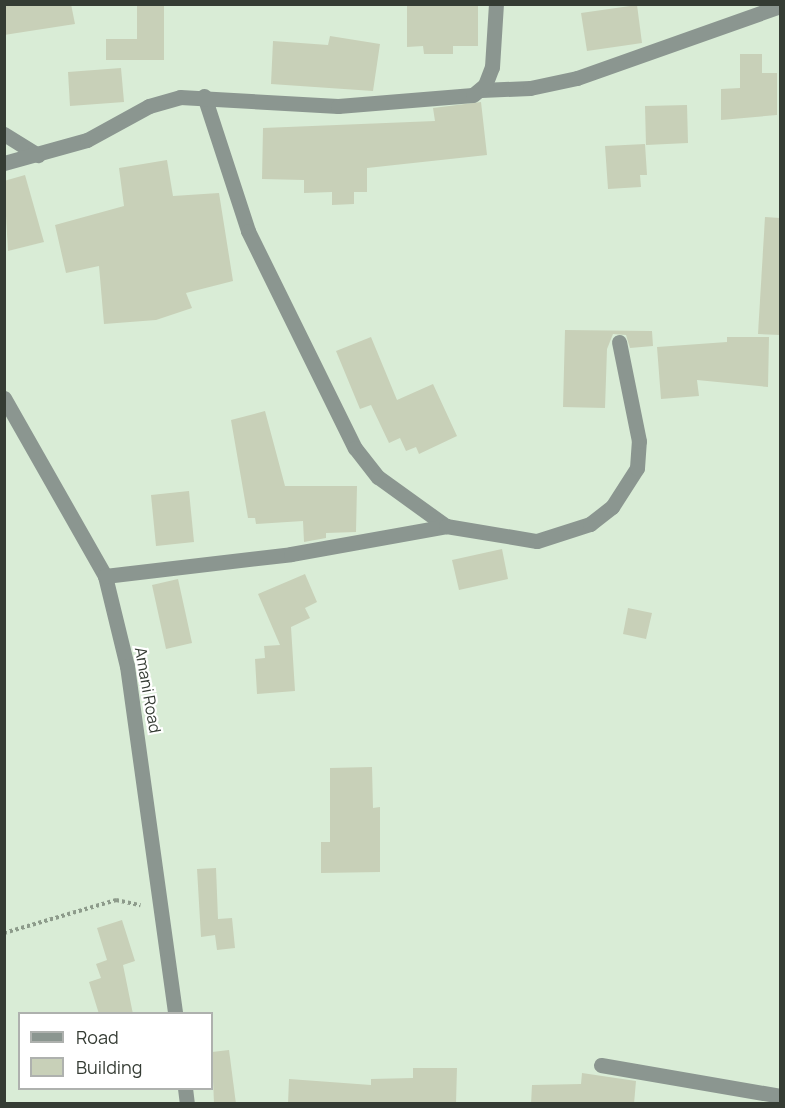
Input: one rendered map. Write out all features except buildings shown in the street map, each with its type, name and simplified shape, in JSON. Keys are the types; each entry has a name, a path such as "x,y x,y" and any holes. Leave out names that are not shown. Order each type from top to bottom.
{"street":[{"path":"481,90 492,67 496,4"},
{"path":"4,164 87,140 162,101 204,96 338,106 465,98 481,90 530,88 577,78 780,6"},
{"path":"204,96 248,231 355,448 378,477 446,526"},
{"path":"4,134 38,155"},
{"path":"105,576 291,554 446,526 537,541 590,524 612,507 637,468 639,441 619,342"},
{"name":"Amani Road","path":"4,398 105,576 127,666 175,1012"},
{"path":"601,1065 780,1096"}],"path":[{"path":"4,933 116,900 162,909"}]}
